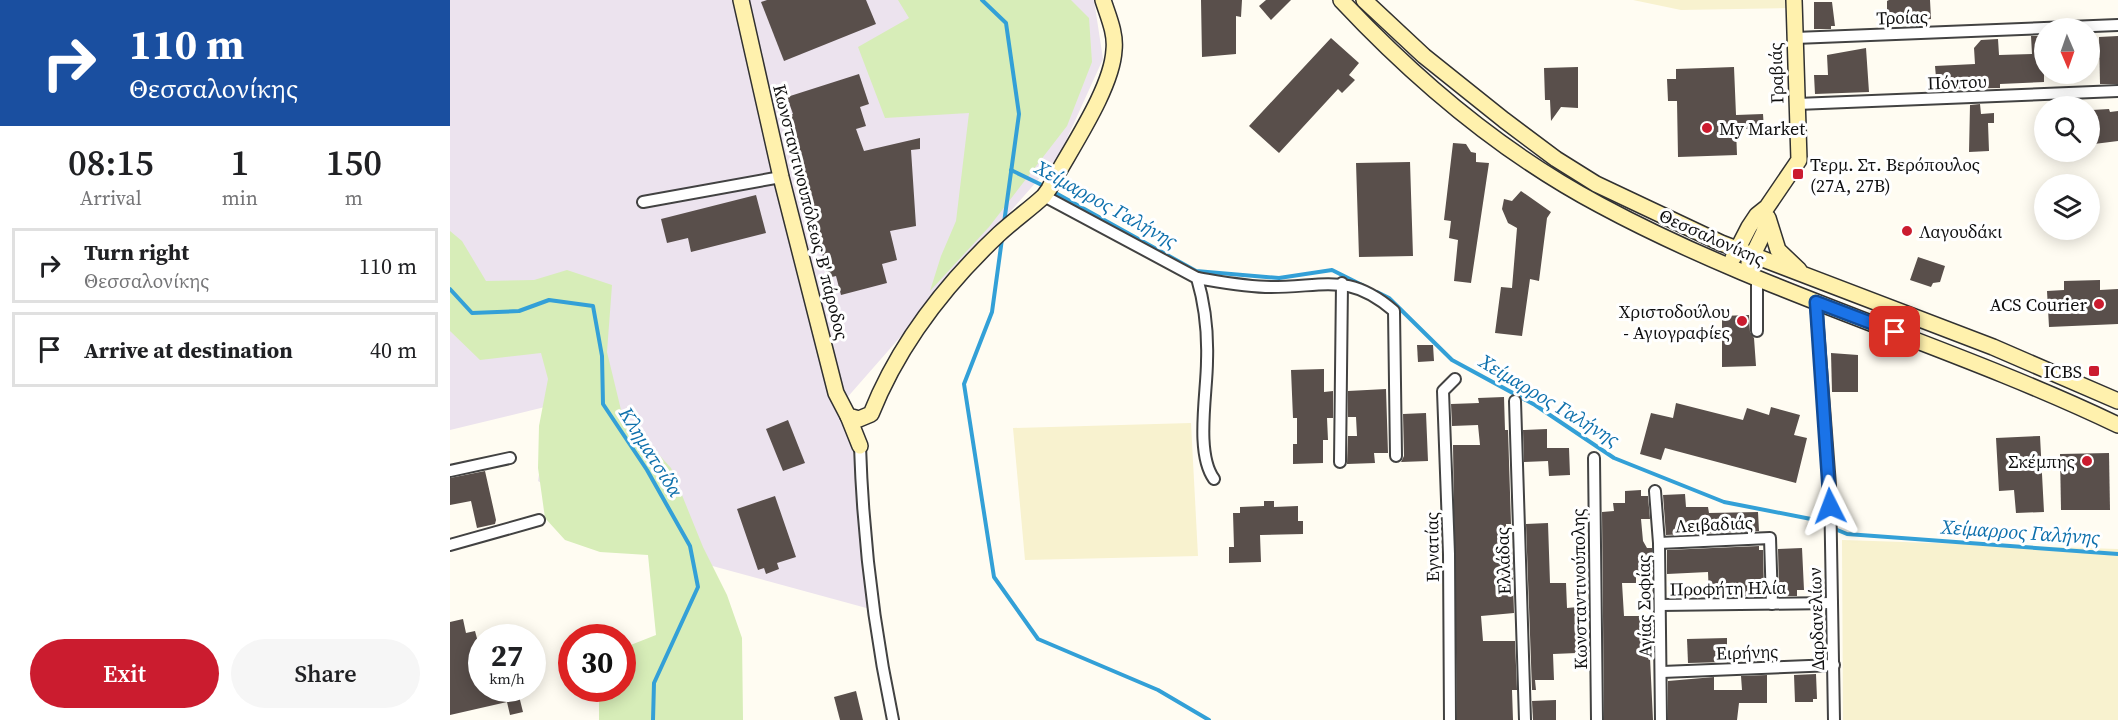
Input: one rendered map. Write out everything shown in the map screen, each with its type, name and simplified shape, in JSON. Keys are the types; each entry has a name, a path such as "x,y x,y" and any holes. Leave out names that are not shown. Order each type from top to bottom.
{"main road":[{"name":"Κωνσταντινουπόλεως Β' πάροδος","path":"741,0 781,177 836,393 860,417"},
{"path":"860,446 860,417 903,351 939,300 998,235 1044,196 1091,114 1112,65 1113,34 1103,0"},
{"name":"Θεσσαλονίκης","path":"1341,0 1435,89 1550,176 1638,225 1816,302 2020,380 2118,425"},
{"name":"Θεσσαλονίκης","path":"1364,0 1442,71 1556,159 1614,193 1745,253 1993,347 2118,401"},
{"name":"Γραβιάς","path":"1729,266 1745,253 1764,232 1767,212 1799,160 1794,0"},
{"path":"1767,212 1778,250 1809,278"},
{"name":"Γραβιάς","path":"1745,253 1750,275"}],"street":[{"name":"Τροίας","path":"1795,38 2118,25"},
{"name":"Πόντου","path":"1797,104 2118,91"},
{"path":"644,202 781,177"},
{"path":"1044,196 1197,278 1269,287 1342,284 1367,290 1394,311 1396,456"},
{"path":"1750,275 1757,331"},
{"path":"1197,278 1206,319 1208,359 1204,460 1214,479"},
{"path":"1340,462 1342,284"},
{"name":"Δαρδανελίων","path":"1816,302 1830,484 1834,720"},
{"name":"Εγνατίας","path":"1450,720 1449,554 1443,391 1455,379"},
{"name":"Ελλάδας","path":"1515,401 1525,720"},
{"path":"860,446 862,499 875,622 893,720"},
{"path":"450,471 510,458"},
{"name":"Κωνσταντινούπολης","path":"1594,458 1597,720"},
{"name":"Αγίας Σοφίας","path":"1655,492 1659,543 1661,720"},
{"path":"450,545 539,520"},
{"name":"Λειβαδιάς","path":"1659,543 1770,538 1772,604"},
{"name":"Προφήτη Ηλία","path":"1660,605 1832,603"},
{"name":"Ειρήνης","path":"1662,672 1834,665"}],"shaded area":[{"path":"450,0 1094,0 1103,59 1059,156 845,400 881,612 650,549 538,481 549,406 450,430"},
{"path":"1633,0 1790,0 1790,8 1681,10"},
{"path":"1191,423 1198,556 1025,560 1013,428"},
{"path":"1842,540 2118,549 2118,720 1843,720"}],"green space":[{"path":"898,0 1071,0 1089,18 1092,62 1067,126 989,227 930,291 941,256 956,221 969,113 885,118 858,47 909,18"},
{"path":"450,231 462,241 486,281 534,280 567,270 612,285 607,352 622,414 671,468 703,547 727,595 742,638 743,720 599,720 599,702 636,702 636,643 656,635 648,555 600,552 565,540 545,518 538,468 539,426 548,379 541,353 480,360 450,331"}],"building":[{"path":"767,0 866,0 876,24 784,61 761,2"},
{"path":"1201,0 1242,0 1241,17 1236,16 1236,54 1202,57"},
{"path":"1266,0 1291,0 1271,20 1259,6"},
{"path":"1930,0 1931,19 1917,20 1917,24 1889,25 1887,1"},
{"path":"1814,2 1832,2 1835,26 1831,26 1831,29 1814,29"},
{"path":"2031,36 2034,36 2034,82 2000,84 2000,88 1937,89 1935,66 1975,64 1974,48 1981,40 1998,39 1999,55 2032,54"},
{"path":"2118,36 2118,84 2100,84 2100,37"},
{"path":"1331,38 1359,63 1349,75 1355,80 1342,93 1338,89 1279,153 1249,126"},
{"path":"1866,48 1869,92 1815,94 1814,75 1828,75 1827,55"},
{"path":"1578,67 1578,108 1561,107 1551,121 1550,100 1545,100 1544,68"},
{"name":"My Market","path":"1734,67 1736,115 1763,114 1764,129 1736,129 1737,155 1678,157 1677,101 1668,101 1667,79 1676,79 1676,69"},
{"path":"859,74 869,104 860,107 866,126 856,129 864,151 920,138 920,149 911,150 916,226 890,231 897,260 882,264 887,283 841,295 836,276 828,278 801,167 784,117 793,114 787,97"},
{"path":"1980,104 1981,114 1994,113 1994,123 1988,123 1989,151 1969,152 1970,105"},
{"path":"2100,110 2118,111 2118,141 2100,143"},
{"path":"1453,143 1466,144 1471,152 1476,153 1476,162 1489,163 1471,283 1454,281 1458,240 1449,238 1451,221 1444,220"},
{"path":"1410,162 1413,256 1359,257 1356,163"},
{"path":"1521,191 1551,212 1547,218 1539,281 1530,279 1522,336 1495,333 1501,287 1512,288 1517,228 1508,223 1502,209 1504,199 1512,201"},
{"path":"756,195 766,233 691,252 688,238 667,243 661,219"},
{"path":"1918,257 1945,266 1940,282 1933,283 1931,287 1910,280"},
{"path":"2100,280 2100,290 2118,289 2118,324 2049,327 2047,291 2064,290 2064,281"},
{"path":"1749,315 1750,332 1754,338 1756,366 1722,367 1722,316"},
{"path":"1417,345 1433,345 1434,361 1418,362"},
{"path":"1831,353 1858,355 1858,392 1832,392"},
{"path":"1324,369 1324,392 1333,391 1333,418 1327,418 1328,440 1323,440 1323,463 1293,464 1293,444 1297,444 1297,418 1293,418 1291,370"},
{"path":"1386,389 1388,453 1374,453 1375,463 1347,464 1348,436 1357,436 1356,417 1348,417 1348,391"},
{"path":"1504,397 1505,430 1508,430 1511,524 1506,524 1507,549 1512,549 1514,613 1481,616 1483,641 1515,641 1517,690 1512,690 1513,720 1457,720 1453,445 1480,445 1478,425 1452,426 1451,404 1479,403 1478,398"},
{"path":"1676,403 1743,420 1747,408 1769,415 1771,407 1800,415 1794,435 1807,438 1796,483 1665,448 1661,460 1640,454 1651,413 1673,418"},
{"path":"1426,413 1428,461 1401,462 1404,456 1403,414"},
{"path":"788,420 805,463 783,471 766,429"},
{"path":"1547,429 1547,448 1569,448 1570,475 1549,476 1548,461 1524,462 1523,430"},
{"path":"2040,436 2044,512 2016,513 2014,490 1999,491 1996,438"},
{"path":"2109,453 2110,510 2061,510 2060,454"},
{"path":"485,471 496,520 495,524 477,528 471,501 450,505 450,478"},
{"path":"1641,490 1641,496 1648,496 1650,519 1641,519 1643,541 1647,548 1652,548 1652,574 1636,574 1636,583 1622,583 1624,616 1648,616 1653,720 1604,720 1602,512 1614,511 1613,503 1625,503 1625,491"},
{"path":"1685,494 1686,507 1708,507 1709,513 1758,512 1759,531 1666,535 1663,495"},
{"path":"775,496 796,557 777,563 779,569 766,574 764,568 758,570 737,509"},
{"path":"1264,501 1274,501 1274,507 1298,506 1298,521 1303,521 1303,534 1260,535 1261,562 1229,563 1229,547 1234,547 1233,513 1240,513 1240,507 1264,506"},
{"path":"1548,523 1550,583 1566,583 1567,608 1578,607 1577,653 1553,654 1554,680 1535,680 1536,690 1532,690 1526,524"},
{"path":"1759,546 1759,550 1763,550 1764,591 1759,591 1759,596 1709,597 1708,572 1667,574 1667,550"},
{"path":"1802,548 1804,590 1797,590 1797,596 1784,596 1784,590 1779,590 1778,549"},
{"path":"463,619 466,633 468,633 468,702 507,702 450,715 450,622"},
{"path":"1727,638 1727,662 1688,663 1687,639"},
{"path":"1816,674 1817,699 1813,699 1813,702 1795,702 1794,675"},
{"path":"1767,675 1767,703 1739,703 1737,720 1668,720 1668,681 1714,677 1714,690 1742,690 1741,676"},
{"path":"856,691 863,720 840,720 834,697"},
{"path":"1556,700 1556,720 1533,720 1532,701"},
{"path":"507,702 520,702 523,712 510,715"}],"waterway":[{"name":"Χείμαρρος Γαλήνης","path":"982,0 1006,23 1019,114 1004,223"},
{"name":"Χείμαρρος Γαλήνης","path":"1011,170 1046,187"},
{"name":"Χείμαρρος Γαλήνης","path":"1052,191 1196,271 1279,278 1332,270 1364,286"},
{"name":"Χείμαρρος Γαλήνης","path":"1002,239 992,312 964,384 994,577 1038,639 1158,690 1209,720"},
{"name":"Κληματσίδα","path":"450,289 472,313 519,311 549,300 593,306 602,356 603,404 647,470 690,546 698,587 654,683 653,720"},
{"name":"Χείμαρρος Γαλήνης","path":"1377,292 1389,298 1452,360 1535,405 1614,458 1724,502 1811,519 1847,534 2118,554"}],"place":[{"name":"My Market","path":"1707,128"},
{"name":"Τερμ. Στ. Βερόπουλος (27Α, 27Β)","path":"1798,174"},
{"name":"Λαγουδάκι","path":"1907,231"},
{"name":"ACS Courier","path":"2099,304"},
{"name":"Χριστοδούλου - Αγιογραφίες","path":"1742,321"},
{"name":"ICBS","path":"2094,371"},
{"name":"Σκέμπης","path":"2087,461"}],"route":[{"path":"1830,506 1816,302 1895,332"}]}
